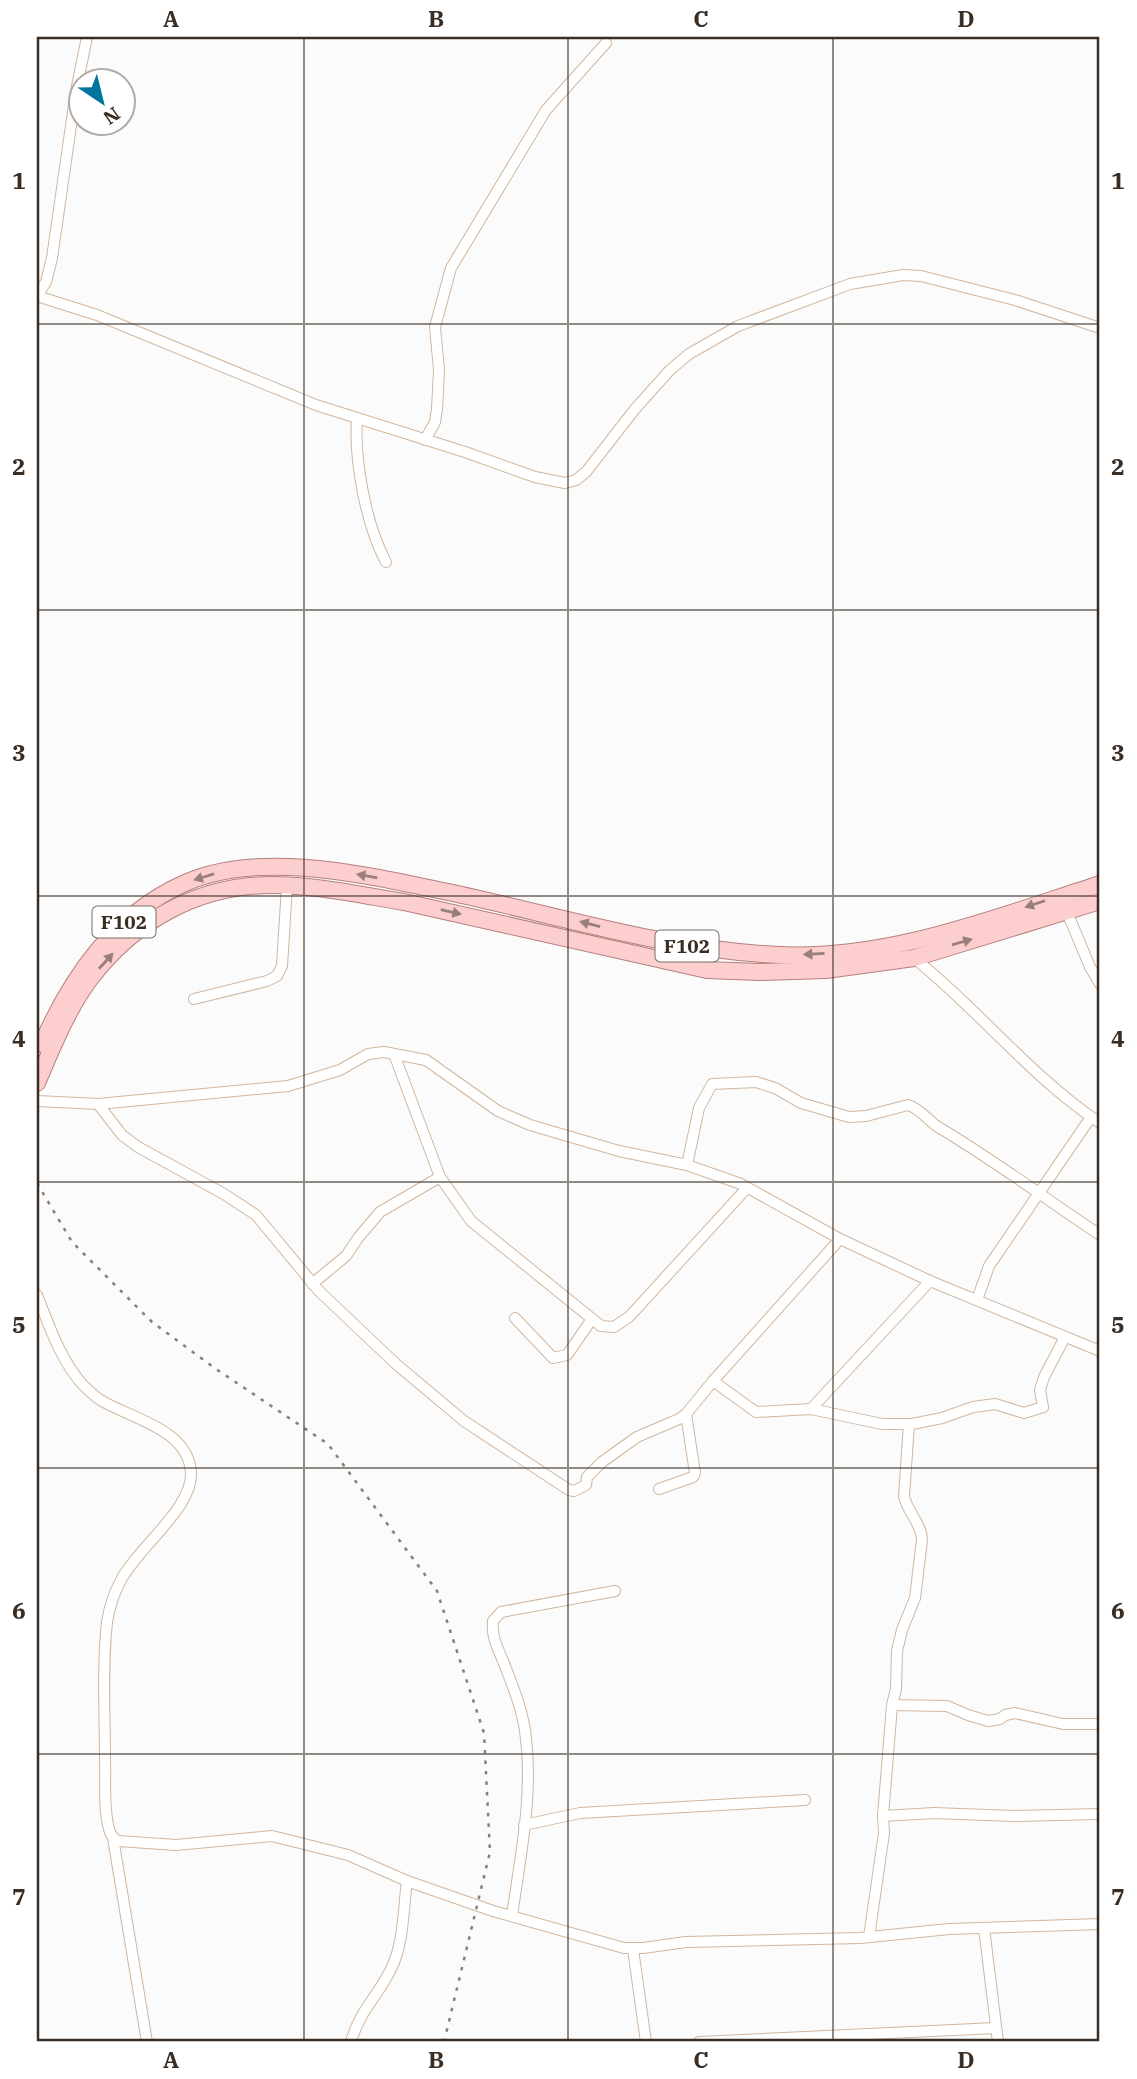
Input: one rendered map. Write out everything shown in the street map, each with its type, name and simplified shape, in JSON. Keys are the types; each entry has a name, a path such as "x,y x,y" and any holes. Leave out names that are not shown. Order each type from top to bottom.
{"main road":[{"name":"F102","path":"37,1056 50,1026 84,966 113,931 163,894 187,882 213,874 271,866 359,875 538,911 690,947 782,956 873,949 927,938 1100,884"},
{"path":"270,885 271,866"},
{"name":"F102","path":"37,1083 59,1032 89,980 138,929 170,909 215,891 270,885 404,902 707,970 759,972 826,970 914,958 1100,901"}],"street":[{"path":"87,37 76,91 52,258 46,282 37,296 97,315 276,389 357,419 550,481 565,483 576,480 586,472 635,409 670,370 704,343 832,289 903,275 922,276 1015,300 1100,328"},
{"path":"425,440 435,422 437,409 439,370 435,327 451,268 547,110 606,43"},
{"path":"357,419 355,440 363,493 386,562"},
{"path":"194,999 267,981 277,976 282,966 287,886"},
{"path":"1067,912 1100,984"},
{"path":"914,958 968,1006 1042,1079 1096,1120 989,1266 977,1300"},
{"path":"37,1101 98,1104 288,1086 340,1070 368,1054 394,1054 426,1060 451,1075 498,1111 530,1125 619,1151 687,1165 741,1184 840,1239 930,1281 1100,1351"},
{"path":"394,1054 440,1177 471,1221 601,1326 614,1326 629,1317 746,1189"},
{"path":"687,1165 699,1108 712,1084 756,1082 775,1088 801,1103 849,1117 912,1106 931,1122 1100,1235"},
{"path":"98,1104 122,1135 138,1147 224,1194 256,1215 312,1283 361,1334 464,1421 569,1490 581,1490 586,1485 587,1477 596,1468 638,1437 686,1414 840,1239"},
{"path":"312,1283 346,1256 380,1212 440,1177"},
{"path":"811,1409 930,1281"},
{"path":"37,1294 56,1344 80,1382 99,1400 158,1428 176,1440 187,1455 191,1473 189,1493 119,1583 108,1620 104,1682 106,1807 147,2042"},
{"path":"515,1318 553,1358 567,1355 592,1319"},
{"path":"713,1381 757,1412 811,1409 882,1423 909,1424 942,1418 973,1406 995,1404 1024,1413 1043,1407 1040,1390 1044,1377 1065,1337"},
{"path":"659,1489 693,1477 695,1473 686,1414"},
{"path":"869,1937 884,1833 883,1816 892,1705 896,1689 897,1651 915,1598 922,1540 922,1532 906,1506 904,1496 909,1424"},
{"path":"512,1916 524,1825 528,1768 526,1737 517,1699 493,1639 493,1620 501,1612 615,1591"},
{"path":"892,1705 947,1706 988,1721 1015,1713 1063,1724 1100,1724"},
{"path":"524,1825 592,1812 805,1800"},
{"path":"883,1816 934,1813 1013,1816 1100,1814"},
{"path":"113,1838 118,1841 176,1845 272,1836 348,1855 407,1881 512,1916 609,1945 633,1949 686,1942 869,1937 984,1928 1100,1924"},
{"path":"351,2042 356,2024 395,1961 407,1881"},
{"path":"984,1928 998,2042"},
{"path":"633,1949 646,2042"},
{"path":"699,2042 996,2028"}],"railway":[{"path":"37,1183 72,1242 152,1322 216,1369 328,1444 437,1591 484,1733 490,1852 444,2042"}]}
